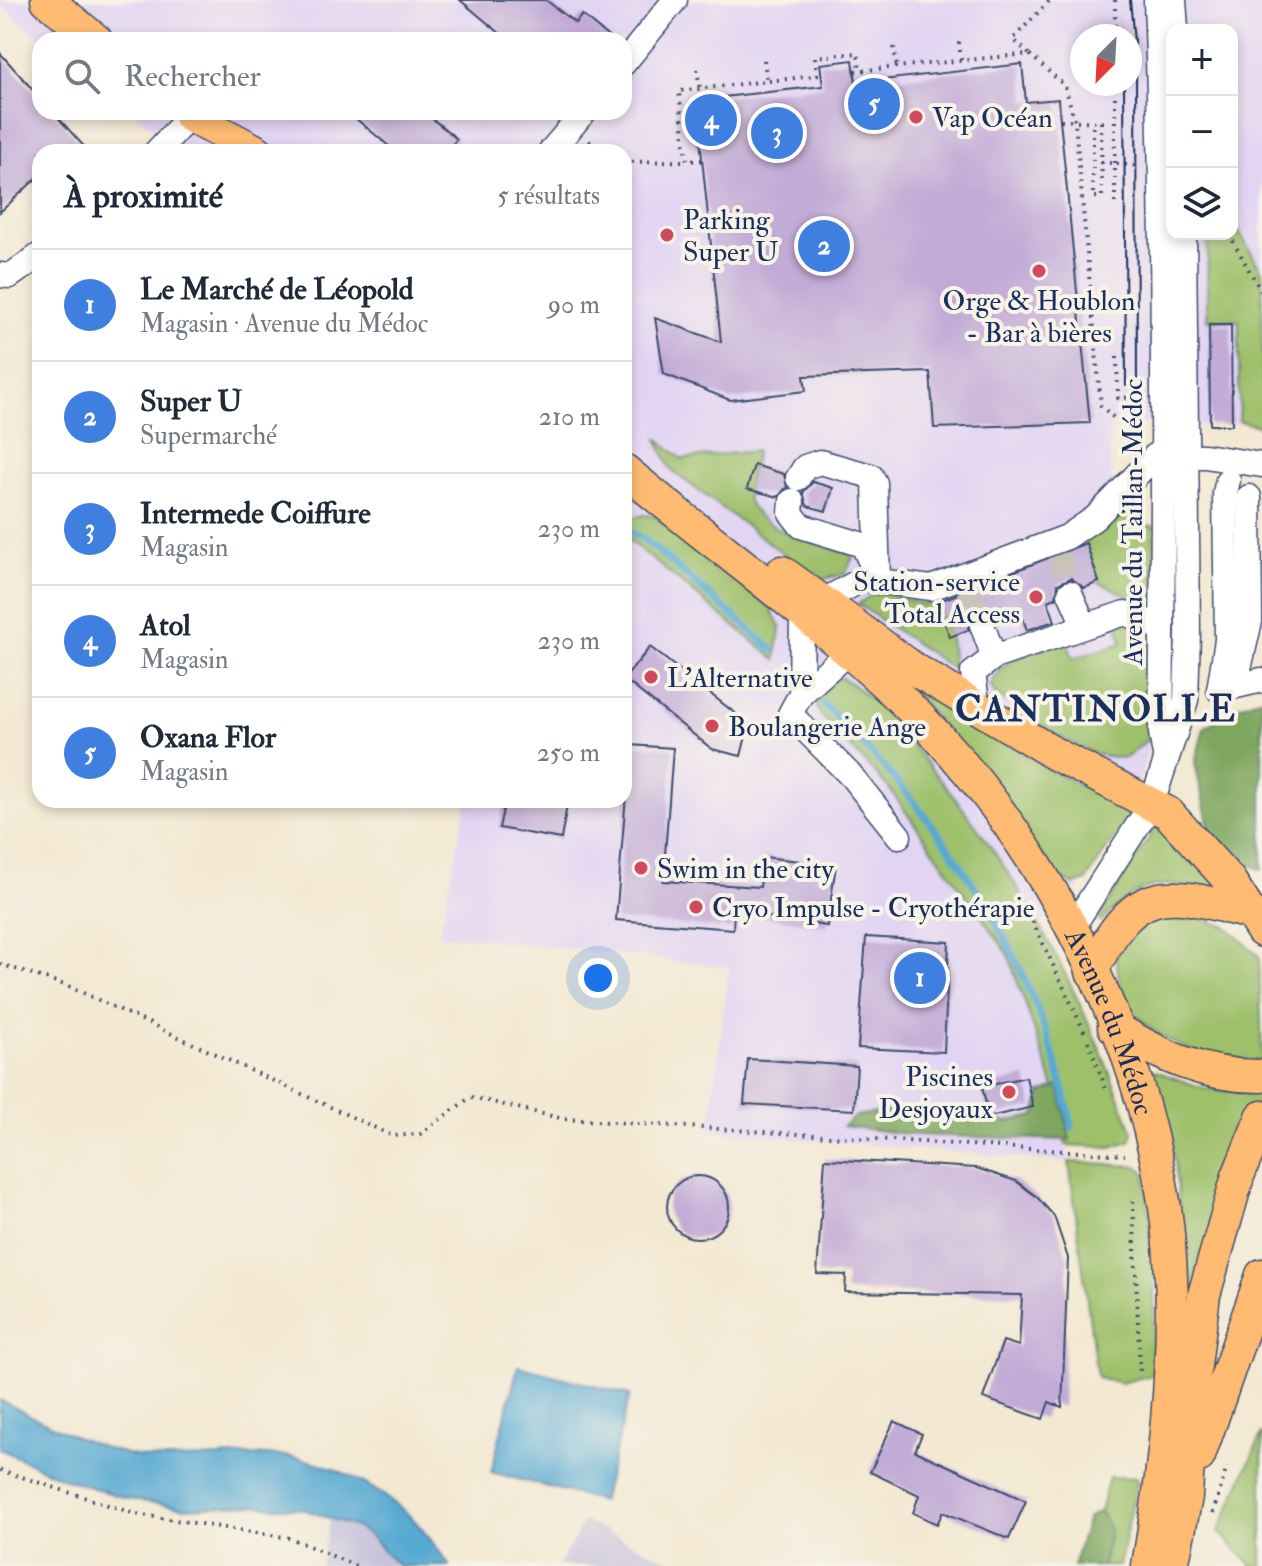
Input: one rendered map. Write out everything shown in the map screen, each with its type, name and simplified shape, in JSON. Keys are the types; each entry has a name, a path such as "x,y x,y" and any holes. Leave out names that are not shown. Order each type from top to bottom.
{"main road":[{"path":"47,0 86,32"},
{"path":"194,120 221,144"},
{"path":"198,120 243,144"},
{"name":"Avenue du Médoc","path":"632,451 811,608 847,653 896,695 980,787 1015,835 1072,928 1114,1027 1155,1150 1170,1270 1167,1425 1148,1566"},
{"name":"Avenue du Médoc","path":"632,476 811,608 1055,754 1152,803 1181,823 1258,920"},
{"path":"1092,972 1117,925 1147,901 1179,897 1258,920"},
{"path":"1114,1027 1180,1063 1213,1072 1262,1076"},
{"path":"1186,1497 1191,1402 1204,1295 1238,1176 1262,1117"},
{"path":"1172,1566 1186,1497 1262,1275"}],"street":[{"path":"632,53 675,0"},
{"name":"Avenue du Taillan-Médoc","path":"1156,0 1166,118 1161,733 1165,755"},
{"path":"1174,0 1176,24"},
{"path":"163,144 182,120"},
{"path":"557,144 577,120"},
{"name":"Avenue du Taillan-Médoc","path":"1072,928 1152,803 1165,755 1186,700 1164,459 1183,240"},
{"path":"0,275 10,276 32,261"},
{"path":"1212,457 1228,480 1255,502 1247,682"},
{"path":"801,694 811,608 863,579 878,579 924,589 965,583 1065,544 1164,459 1212,457 1262,465"},
{"path":"820,462 871,476 875,483 878,579 863,545 801,526 791,513 795,490 805,467 820,462"},
{"path":"1228,480 1225,493 1227,640 1247,682"},
{"path":"1070,593 1084,625"},
{"path":"978,709 973,673 994,657 1125,613 1162,627"},
{"path":"982,625 994,657"},
{"path":"847,653 801,694 790,714 852,777 899,836"},
{"path":"1186,700 1247,682"}],"path":[{"path":"1050,0 1013,39 1065,86 1075,122 1101,406 1114,418 1127,418 1132,455 1164,459"},
{"path":"1115,0 1115,24"},
{"path":"959,42 961,61"},
{"path":"894,47 897,67"},
{"path":"687,161 679,91 819,75 815,57 858,53 857,71 1029,54"},
{"path":"764,60 767,81"},
{"path":"697,69 700,89"},
{"path":"1115,96 1115,203"},
{"path":"1061,120 1101,122 1102,197 1093,197 1093,122"},
{"path":"632,162 702,160"},
{"path":"1101,162 1114,166"},
{"path":"1232,240 1262,293"},
{"path":"1117,357 1118,398"},
{"path":"1024,904 1085,1033 1111,1102"},
{"path":"0,964 68,986 393,1136 420,1134 471,1097 564,1119 1130,1155 1125,1142"},
{"path":"1133,1199 1140,1378"},
{"path":"0,1470 136,1514 290,1538 356,1566"}],"shaded area":[{"path":"0,0 1262,0 1262,417 1232,425 1108,424 1112,481 1136,490 1140,525 1154,526 1153,735 1127,820 1085,882 1008,954 1055,1090 1069,1162 709,1131 729,967 439,934 465,808 632,808 632,144 172,144 142,120 632,120 632,32 34,32 0,4"},
{"path":"332,1510 352,1518 409,1566 320,1566"},
{"path":"584,1521 631,1543 682,1566 558,1566"}],"green space":[{"path":"1238,230 1262,271 1262,427 1239,421 1239,321 1207,320 1208,240 1238,240"},
{"path":"657,438 682,459 756,451 747,489 748,501 754,511 792,535 853,557 845,574 819,580 671,470"},
{"path":"1136,490 1140,525 1154,526 1155,596 1138,601 1099,582 1086,543 1090,533"},
{"path":"654,516 771,609 780,627 776,660 632,543 632,518"},
{"path":"884,593 923,604 937,602 950,637 953,669 858,604 872,595"},
{"path":"1127,623 1140,632 1148,643 1153,657 1156,688 1153,735 1127,757 1112,757 1078,746 995,694 991,686 995,676 1012,661 1067,640 1073,659 1122,643 1117,624"},
{"path":"840,677 873,701 901,732 954,797 1017,887 1044,932 1091,1029 1133,1133 1130,1141 1111,1147 1066,1145 1055,1090 1008,954 888,787 820,714 814,699 820,690"},
{"path":"905,679 1048,769 1131,812 1085,882 1074,885 1056,875"},
{"path":"1262,698 1262,870 1232,857 1210,832 1195,763 1204,728 1238,706"},
{"path":"1157,825 1172,834 1218,886 1215,891 1181,885 1153,886 1127,898 1101,922 1098,919"},
{"path":"1183,912 1227,927 1259,956 1262,1061 1235,1060 1184,1048 1143,1021 1128,1002 1119,978 1116,950 1144,922"},
{"path":"1149,1069 1206,1089 1262,1094 1241,1146 1190,1344 1175,1161 1146,1075"},
{"path":"1059,1086 1070,1140 915,1135 843,1126 856,1116 879,1112 944,1109 1006,1122 1035,1116 1041,1093"},
{"path":"1069,1162 1137,1166 1145,1172 1155,1263 1152,1375 1121,1383 1097,1377"},
{"path":"1262,1433 1262,1566 1252,1566 1219,1532"},
{"path":"1109,1477 1138,1478 1119,1566 1103,1566 1110,1530 1100,1511"},
{"path":"1100,1511 1110,1530 1103,1566 1073,1566 1088,1518"}],"water":[{"path":"518,1366 630,1395 602,1501 491,1472"},
{"path":"0,1400 72,1435 129,1455 179,1459 270,1455 327,1466 364,1483 398,1506 422,1529 450,1566 398,1566 370,1536 356,1527 302,1509 246,1505 186,1508 128,1499 62,1478 0,1449"}],"building":[{"path":"460,0 546,0 575,23 582,15 602,32 498,32"},
{"path":"0,53 32,89 32,120 60,120 82,144 32,144 32,182 0,212"},
{"path":"853,60 856,83 1022,64 1026,102 1058,99 1090,423 934,428 930,372 804,376 806,391 730,400 664,374 655,318 721,342 696,100 823,86 820,64"},
{"path":"358,120 434,120 457,139 453,144 386,144"},
{"path":"1209,325 1231,325 1232,425 1210,425"},
{"path":"754,465 784,474 787,487 778,497 747,489"},
{"path":"813,482 833,488 826,511 807,506 803,492"},
{"path":"1086,543 1099,582 1084,588 1071,578 1058,584 1056,598 1048,601 1055,621 1027,630 1020,611 996,620 991,613 978,611 970,616 968,630 950,637 937,602"},
{"path":"650,647 749,724 741,756 712,749 632,685 632,669"},
{"path":"632,745 673,748 663,881 760,887 764,857 836,865 827,926 734,912 733,929 616,920 625,808 632,808"},
{"path":"503,808 567,808 561,839 499,828"},
{"path":"866,937 949,942 944,1052 858,1048"},
{"path":"748,1059 857,1066 854,1110 744,1104"},
{"path":"1026,1077 1033,1107 989,1117 982,1087"},
{"path":"825,1159 976,1168 1016,1181 1037,1197 1054,1216 1068,1258 1062,1407 1049,1402 1043,1419 983,1398 1003,1341 1019,1346 1022,1295 845,1292 846,1275 817,1274"},
{"path":"692,1176 704,1176 720,1185 727,1195 727,1219 720,1229 704,1238 692,1238 672,1224 667,1213 667,1201 681,1181"},
{"path":"894,1421 922,1434 915,1451 1026,1501 1009,1539 943,1512 937,1524 913,1513 919,1495 870,1472"}],"waterway":[{"path":"632,533 644,539 773,650"},
{"path":"822,703 909,796 981,896 1011,950 1036,1006 1057,1065 1072,1127"}],"tunnel":[{"path":"1063,551 1060,558 1070,593"},
{"path":"968,589 982,625"}],"tram line":[{"path":"1130,0 1136,62 1137,386"},
{"path":"1124,96 1126,386"}],"place":[{"name":"Oxana Flor","path":"874,104"},
{"name":"Vap Océan","path":"916,117"},
{"name":"Atol","path":"711,120"},
{"name":"Intermede Coiffure","path":"777,133"},
{"name":"Parking Super U","path":"667,235"},
{"name":"Super U","path":"824,246"},
{"name":"Orge & Houblon - Bar à bières","path":"1039,271"},
{"name":"Station-service Total Access","path":"1036,597"},
{"name":"L'Alternative","path":"651,677"},
{"name":"Boulangerie Ange","path":"712,726"},
{"name":"Swim in the city","path":"641,868"},
{"name":"Cryo Impulse - Cryothérapie","path":"696,907"},
{"name":"Le Marché de Léopold","path":"920,978"},
{"name":"Piscines Desjoyaux","path":"1009,1092"}],"district":[{"name":"CANTINOLLE","path":"1096,708"}]}
